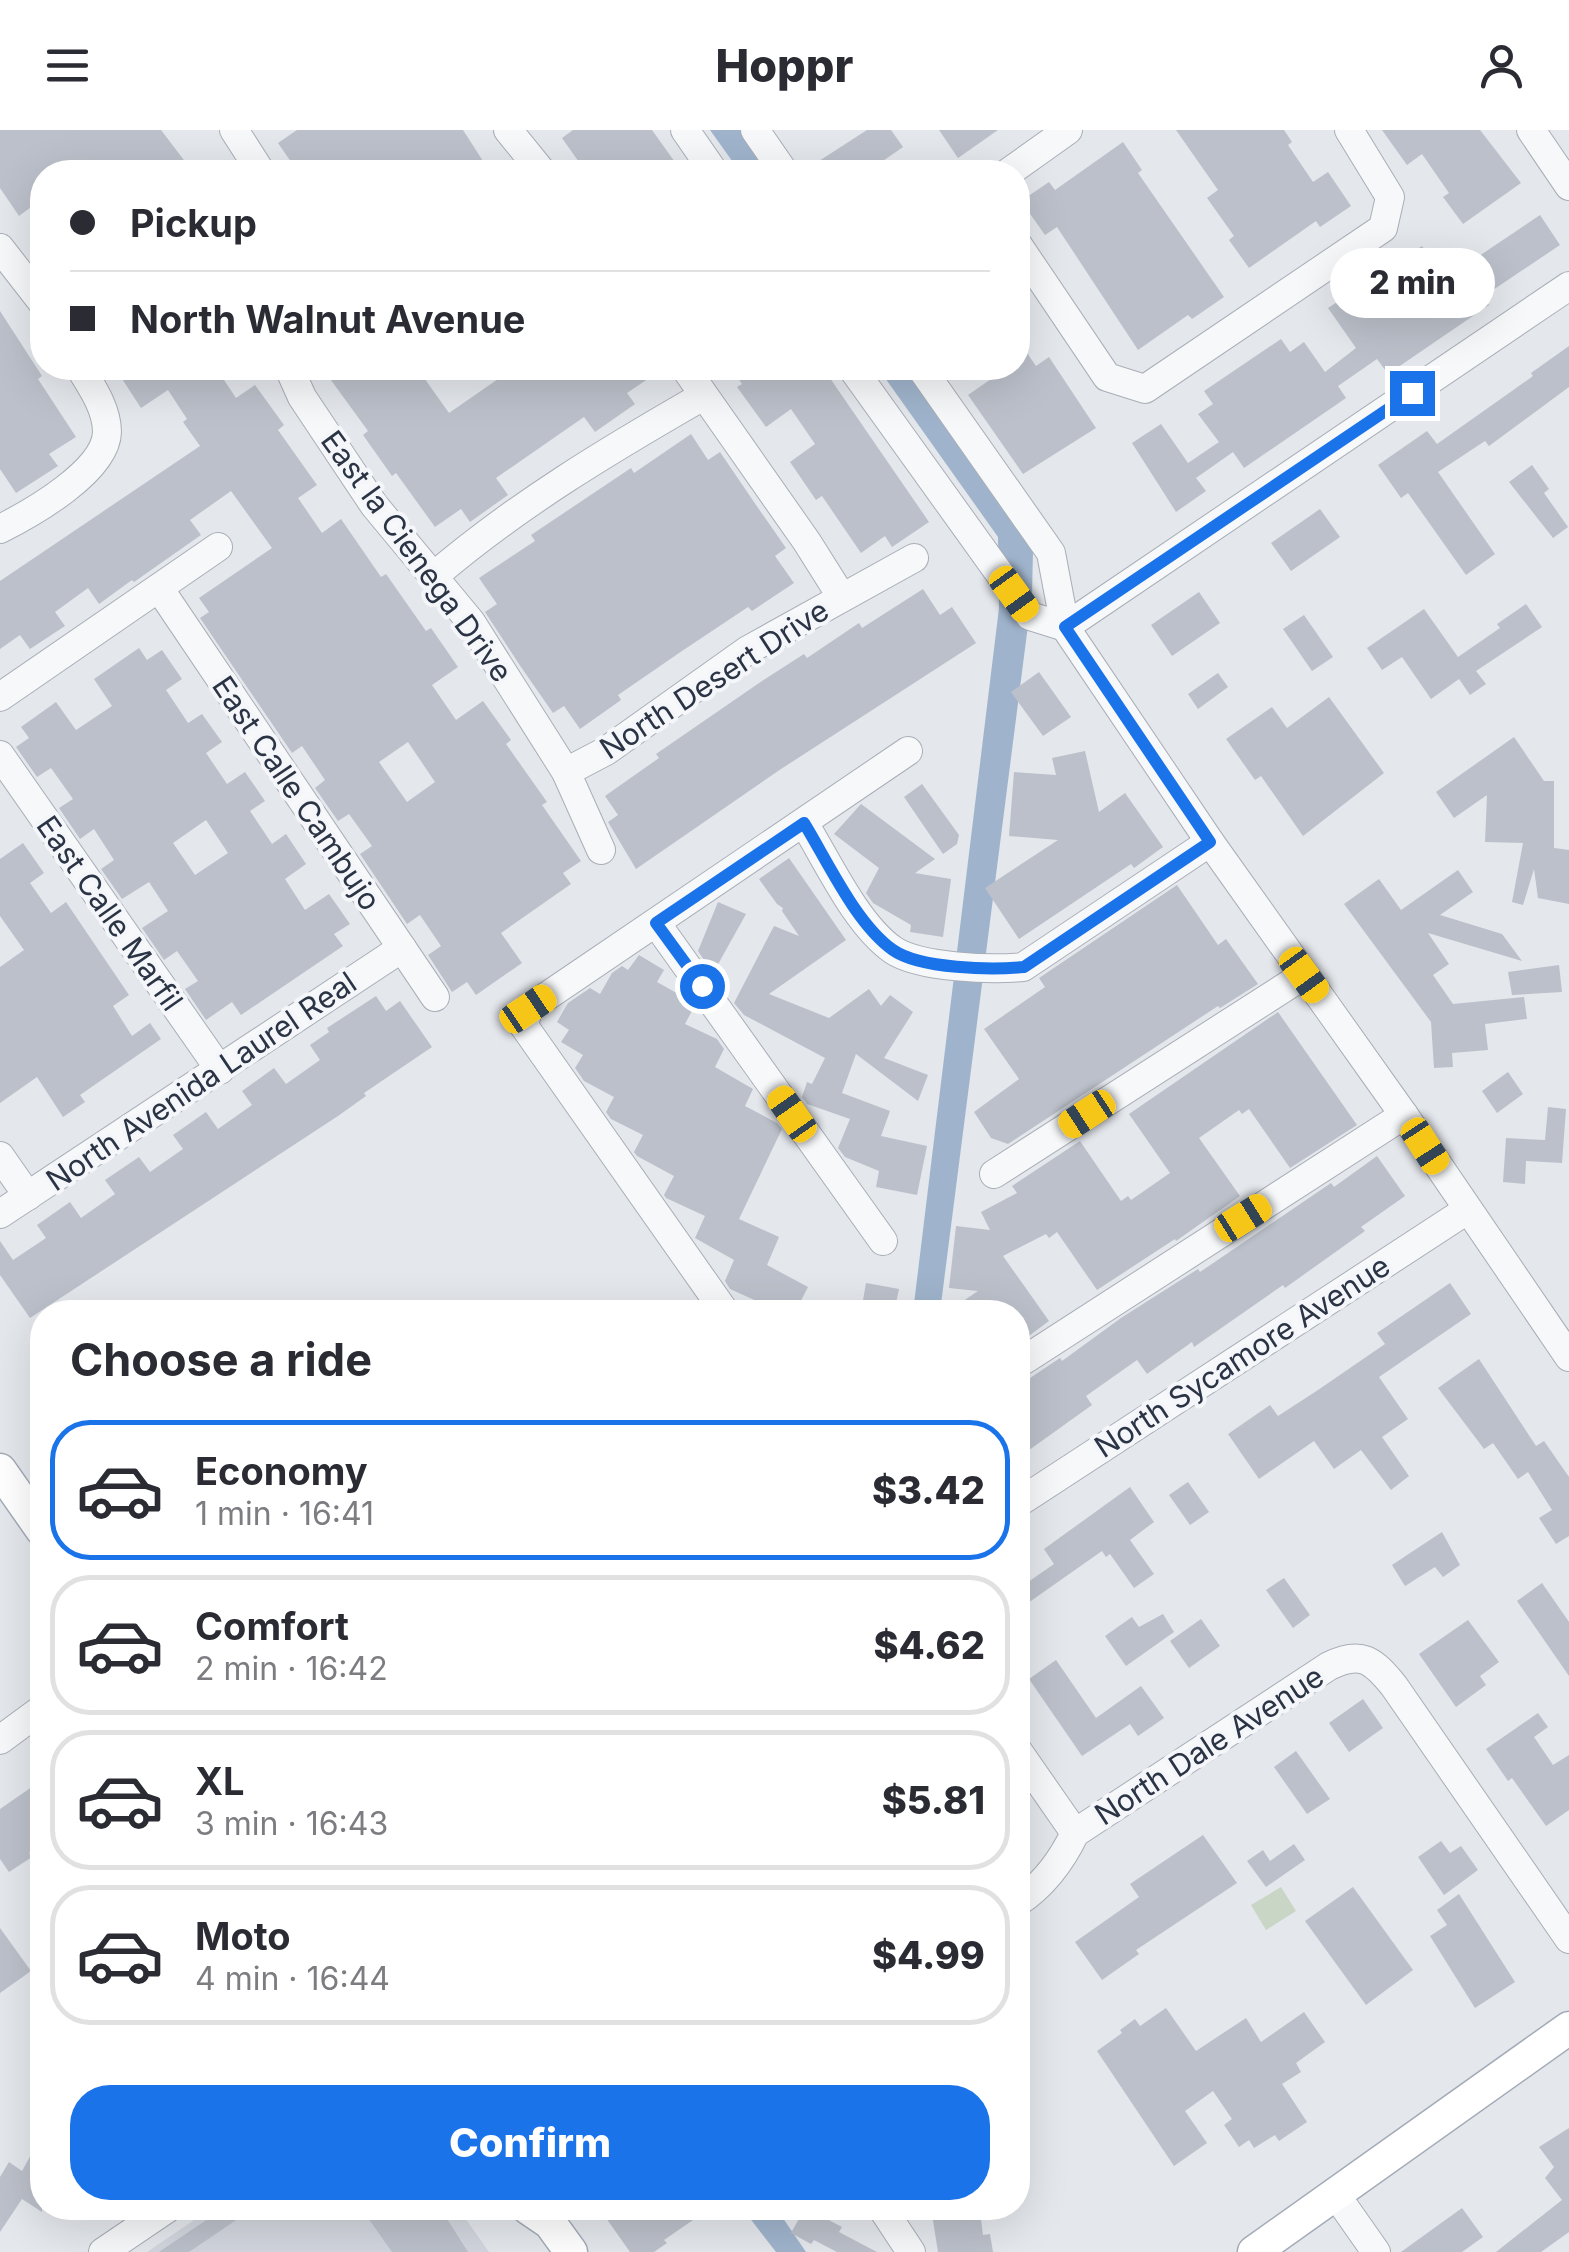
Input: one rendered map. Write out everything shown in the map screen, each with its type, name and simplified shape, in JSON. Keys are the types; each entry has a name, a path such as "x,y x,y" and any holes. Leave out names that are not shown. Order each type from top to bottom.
{"main road":[{"path":"0,1470 30,1513"},
{"path":"1254,2252 1569,2028"},
{"path":"532,2220 537,2239 546,2252"},
{"path":"545,2220 571,2252"}],"street":[{"path":"234,130 253,160"},
{"path":"508,130 532,160"},
{"path":"685,130 706,160"},
{"path":"755,130 776,160"},
{"path":"1026,160 1068,130"},
{"path":"1030,263 1107,377 1146,389 1383,228 1390,197 1349,130"},
{"path":"1530,130 1561,155 1569,186"},
{"path":"0,248 30,287"},
{"path":"1065,627 1569,286"},
{"path":"0,530 90,471 104,446 105,416 86,380"},
{"name":"East la Cienega Drive","path":"295,380 302,397 374,505 471,622 566,772 602,850"},
{"path":"693,380 808,542 841,596"},
{"path":"861,380 1030,616 1065,627"},
{"path":"929,380 1051,553 1065,627 1569,1356"},
{"path":"434,576 487,532 592,459 703,396"},
{"path":"0,697 218,548"},
{"name":"North Desert Drive","path":"566,772 606,750 748,650 914,558"},
{"name":"East Calle Cambujo","path":"158,588 435,997"},
{"path":"717,1300 524,1026 528,1009 908,751"},
{"name":"East Calle Marfil","path":"0,755 220,1070"},
{"path":"804,823 870,930 896,953 942,965 998,969 1024,967 1210,842"},
{"path":"656,923 882,1242"},
{"name":"North Avenida Laurel Real","path":"0,1214 402,948"},
{"path":"994,1174 1304,975"},
{"path":"1030,1356 1404,1115"},
{"path":"0,1156 28,1196"},
{"name":"North Sycamore Avenue","path":"1030,1495 1467,1210"},
{"name":"North Dale Avenue","path":"1030,1893 1063,1858 1076,1832 1328,1666 1352,1657 1374,1664 1394,1686 1569,1939"},
{"path":"0,1740 30,1718"},
{"path":"1030,1768 1076,1832"},
{"path":"1336,2195 1376,2252"},
{"path":"103,2252 150,2220"},
{"path":"890,2220 911,2252"}],"shaded area":[{"path":"194,2220 466,2220 489,2252 147,2252"}],"green space":[{"path":"1281,1887 1296,1911 1266,1930 1251,1905"}],"water":[{"path":"710,130 741,130 762,160 731,160"},
{"path":"887,380 913,380 1033,551 1032,594 942,1300 914,1300 999,608 998,537"},
{"path":"751,2220 784,2220 806,2252 776,2252"}],"building":[{"path":"0,130 161,130 184,160 30,160 30,208 19,216 0,188"},
{"path":"297,130 463,130 482,160 290,160 278,143"},
{"path":"573,130 652,130 673,160 578,160 562,138"},
{"path":"867,130 891,130 903,147 884,160 821,160"},
{"path":"939,130 998,130 958,158"},
{"path":"1176,130 1284,130 1292,142 1288,145 1313,182 1328,172 1351,206 1320,227 1316,221 1249,268 1229,240 1234,236 1207,198 1218,190"},
{"path":"1382,130 1480,130 1521,183 1463,224 1443,197 1449,193 1422,154 1407,165"},
{"path":"1123,142 1142,170 1138,173 1224,297 1192,319 1188,315 1138,350 1057,227 1045,235 1030,214 1030,195 1049,182 1055,190"},
{"path":"1540,215 1560,245 1484,296 1489,305 1388,374 1377,359 1338,386 1346,398 1244,468 1233,452 1196,478 1206,491 1176,512 1132,443 1161,424 1188,463 1219,442 1198,414 1213,404 1204,391 1281,339 1290,352 1304,342 1325,372 1356,348 1328,308 1422,246 1445,279"},
{"path":"0,311 30,357 30,380 39,380 76,437 49,454 58,466 16,493 0,469"},
{"path":"1569,346 1569,387 1489,446 1485,441 1438,472 1495,554 1466,575 1408,493 1401,498 1378,465 1427,431 1437,444"},
{"path":"1030,357 1036,366 1049,357 1096,428 1023,474 968,395 990,380 1030,380"},
{"path":"123,380 224,380 236,398 255,385 284,425 278,430 317,485 298,498 322,533 341,519 381,577 386,574 426,631 431,628 458,667 432,685 456,720 483,701 511,740 506,744 547,802 542,805 581,861 563,873 571,884 501,933 522,963 476,995 467,982 452,992 428,955 441,946 420,915 407,924 360,854 372,846 349,814 338,821 315,788 325,780 302,746 292,753 200,618 209,612 199,598 272,548 231,491 190,520 201,535 134,582 99,604 88,588 55,612 65,626 30,649 20,635 0,649 0,581 200,446 168,390 141,408","holes":["408,742 435,782 407,802 379,762"]},
{"path":"331,380 426,380 449,413 497,380 646,380 627,393 635,404 595,432 584,417 496,478 508,495 470,522 461,509 435,527 363,435 368,431"},
{"path":"739,380 831,380 929,522 892,547 885,536 861,553 822,496 816,500 790,462 815,444 791,409 766,427 737,387 742,384"},
{"path":"691,434 708,460 720,452 786,548 775,556 794,583 752,611 748,607 682,651 618,695 621,700 580,729 564,706 553,713 521,667 485,612 497,604 479,578 535,541 531,535 631,468 634,473"},
{"path":"1532,465 1549,489 1544,493 1568,527 1553,538 1509,482"},
{"path":"1320,509 1340,537 1291,571 1271,543"},
{"path":"923,589 940,615 952,607 976,643 781,769 636,869 608,822 618,815 605,796 659,758 656,754 762,681 804,654 807,658 859,623 862,628"},
{"path":"1199,592 1220,623 1172,656 1151,625"},
{"path":"1526,604 1542,627 1476,671 1486,684 1470,695 1459,679 1431,699 1402,657 1382,670 1367,648 1424,609 1458,657"},
{"path":"1304,615 1333,657 1312,671 1283,629"},
{"path":"139,648 147,660 162,650 182,679 166,690 188,723 202,714 222,742 206,753 227,784 245,772 265,801 250,811 272,844 286,834 306,864 285,879 305,910 329,894 350,924 334,934 343,946 241,1015 232,1002 206,1020 185,989 198,981 177,951 164,960 142,928 168,911 149,882 122,899 101,869 114,860 94,829 80,839 59,808 73,799 51,768 37,777 16,747 29,738 21,727 56,702 76,730 112,706 94,679","holes":["206,820 228,853 195,875 173,843"]},
{"path":"1039,672 1071,717 1043,736 1011,692"},
{"path":"1218,673 1228,687 1198,709 1188,694"},
{"path":"1329,697 1384,773 1303,836 1261,776 1255,780 1226,739 1272,707 1287,728"},
{"path":"1514,737 1544,781 1554,781 1554,848 1569,850 1569,904 1538,898 1534,869 1523,905 1512,902 1523,843 1485,842 1487,795 1454,818 1436,792"},
{"path":"1085,751 1099,812 1125,793 1163,847 1019,939 985,888 1058,840 1009,836 1014,772 1056,775 1052,758"},
{"path":"922,784 959,835 957,844 943,854 904,797"},
{"path":"861,804 935,859 915,873 951,879 943,937 910,932 911,925 873,903 866,893 879,868 834,834"},
{"path":"23,843 44,873 30,883 51,913 66,902 129,995 113,1006 132,1036 150,1023 161,1039 80,1095 85,1102 63,1117 37,1077 0,1103 0,967 24,950 0,916 0,859"},
{"path":"789,858 846,940 769,994 829,1018 869,989 881,1006 890,995 913,1012 884,1058 928,1075 918,1101 856,1054 842,1093 890,1111 881,1136 927,1146 917,1195 876,1187 879,1171 845,1157 838,1148 850,1119 807,1104 802,1097 807,1082 812,1084 825,1058 744,1015 734,1003 774,926 799,936 759,879"},
{"path":"1458,870 1473,892 1440,915 1502,934 1522,961 1428,933 1449,964 1433,975 1453,1004 1524,997 1527,1019 1485,1024 1488,1050 1452,1053 1453,1067 1434,1068 1431,1022 1344,904 1379,879 1401,910"},
{"path":"1177,885 1218,945 1226,939 1258,984 1218,1006 1008,1144 991,1138 974,1112 1019,1079 984,1029 1045,987 1039,978"},
{"path":"718,902 746,914 717,966 704,960 698,951"},
{"path":"639,955 664,970 657,982 689,1000 694,1007 685,1024 717,1039 724,1049 715,1067 753,1089 745,1106 782,1129 739,1219 779,1237 767,1265 808,1287 801,1300 754,1300 730,1289 725,1281 734,1260 695,1238 705,1216 666,1198 674,1176 637,1156 634,1152 643,1135 611,1119 606,1112 614,1097 584,1081 575,1068 583,1055 561,1042 569,1030 557,1022 568,1003 590,988 600,994 612,973 622,966 628,970"},
{"path":"1559,965 1562,992 1512,995 1508,972"},
{"path":"376,996 386,1011 400,1001 432,1047 364,1093 366,1096 338,1116 57,1300 30,1300 30,1318 0,1275 0,1241 13,1260 46,1238 37,1225 70,1202 81,1218 115,1194 105,1180 139,1157 150,1172 183,1149 173,1135 206,1112 218,1129 252,1105 242,1091 274,1068 286,1084 320,1060 310,1045 329,1032 327,1028"},
{"path":"1278,1012 1357,1125 1290,1168 1249,1109 1242,1114 1239,1110 1199,1138 1240,1196 1097,1290 1057,1232 1003,1256 1049,1321 1030,1335 1030,1300 965,1300 978,1291 949,1288 956,1226 990,1230 981,1212 1017,1193 1012,1186 1080,1141 1121,1201 1128,1196 1131,1200 1170,1173 1129,1114"},
{"path":"1508,1072 1523,1094 1497,1113 1482,1091"},
{"path":"1548,1107 1566,1109 1562,1163 1526,1161 1525,1184 1503,1182 1506,1138 1545,1140"},
{"path":"1377,1156 1405,1196 1361,1227 1365,1231 1194,1347 1192,1342 1147,1374 1137,1360 1086,1396 1092,1405 1030,1449 1030,1378 1060,1358 1062,1361 1198,1269 1200,1272 1331,1183 1334,1187"},
{"path":"866,1283 899,1289 897,1300 863,1300"},
{"path":"1450,1283 1471,1314 1379,1377 1408,1419 1382,1437 1409,1476 1391,1490 1361,1450 1334,1469 1314,1441 1259,1479 1228,1434 1270,1405 1278,1416 1318,1390 1385,1344 1377,1333"},
{"path":"1479,1359 1536,1446 1544,1441 1569,1477 1569,1536 1556,1544 1539,1518 1552,1510 1528,1472 1518,1479 1493,1443 1484,1449 1438,1388"},
{"path":"1188,1482 1209,1512 1190,1525 1169,1495"},
{"path":"1130,1487 1154,1522 1130,1540 1154,1574 1134,1588 1110,1554 1106,1557 1102,1551 1030,1602 1030,1581 1054,1564 1044,1549"},
{"path":"1442,1532 1460,1565 1443,1577 1435,1567 1405,1586 1392,1565"},
{"path":"1284,1578 1310,1615 1293,1628 1266,1590"},
{"path":"1542,1583 1569,1622 1569,1676 1517,1601"},
{"path":"1163,1614 1174,1632 1126,1666 1105,1636 1132,1617 1139,1627"},
{"path":"1201,1619 1220,1646 1189,1668 1170,1641"},
{"path":"1468,1620 1499,1662 1480,1676 1486,1685 1456,1707 1419,1654"},
{"path":"1056,1660 1096,1718 1141,1686 1164,1718 1138,1736 1130,1724 1082,1756 1030,1678"},
{"path":"1363,1699 1383,1728 1349,1752 1329,1723"},
{"path":"1538,1713 1548,1727 1534,1737 1553,1765 1569,1755 1569,1810 1546,1826 1486,1749"},
{"path":"1296,1751 1330,1799 1307,1814 1274,1767"},
{"path":"30,1788 30,1858 9,1872 0,1859 0,1809"},
{"path":"1203,1835 1237,1883 1136,1950 1139,1954 1102,1980 1075,1942 1139,1897 1130,1884"},
{"path":"1441,1841 1450,1853 1461,1846 1478,1870 1444,1895 1418,1857"},
{"path":"1294,1844 1305,1860 1266,1887 1247,1861 1263,1850 1270,1861"},
{"path":"1353,1887 1413,1970 1366,2005 1305,1921"},
{"path":"1459,1894 1515,1982 1475,2008 1430,1936 1447,1925 1437,1910"},
{"path":"0,1928 30,1972 0,1993"},
{"path":"1166,2008 1196,2051 1246,2018 1261,2042 1304,2012 1325,2042 1296,2063 1301,2072 1282,2084 1307,2122 1279,2141 1275,2135 1254,2148 1249,2140 1239,2147 1224,2125 1232,2119 1213,2091 1185,2111 1207,2143 1174,2166 1097,2051 1135,2019 1140,2026"},
{"path":"1569,2128 1569,2232 1541,2252 1496,2252 1562,2200 1545,2178 1554,2167 1539,2147"},
{"path":"30,2157 30,2204 22,2199 0,2232 0,2177 9,2162 22,2171"},
{"path":"1462,2208 1483,2237 1462,2252 1401,2252"},
{"path":"206,2220 236,2220 189,2252 159,2252"},
{"path":"369,2220 448,2220 468,2252 392,2252"},
{"path":"607,2220 693,2220 654,2252 630,2252"},
{"path":"798,2220 829,2220 842,2227 839,2232 877,2252 837,2252 791,2233"},
{"path":"933,2220 981,2220 983,2235 990,2234 993,2252 938,2252"}],"route":[{"path":"702,986 656,923 804,823 870,930 896,953 942,965 998,969 1024,967 1210,842 1065,627 1412,393"}]}
